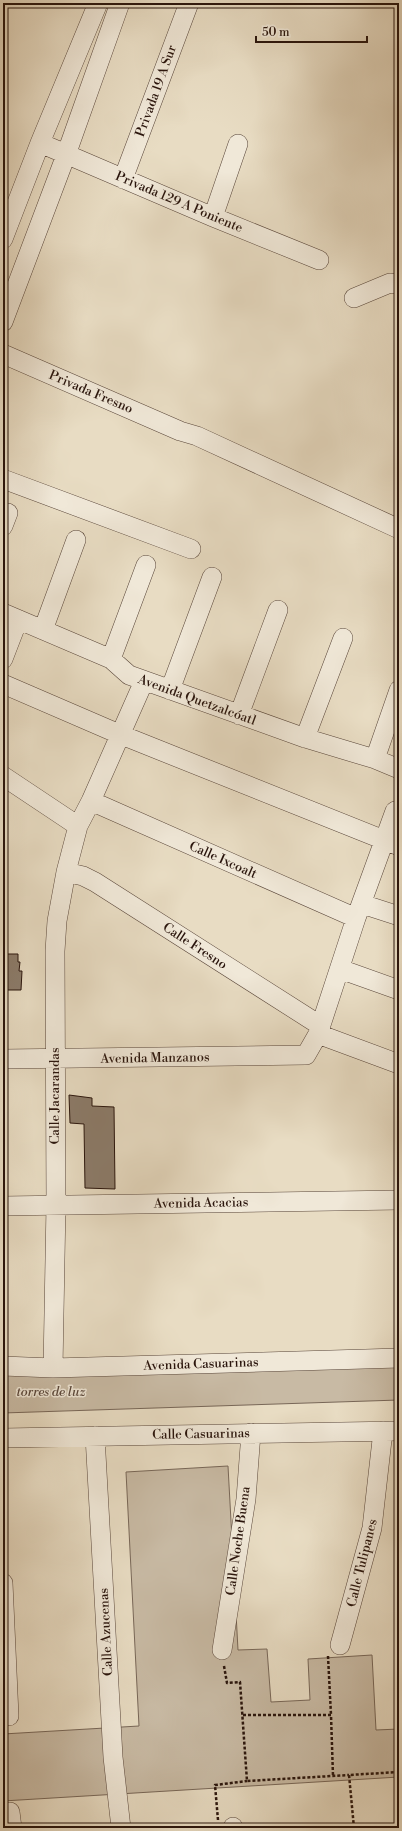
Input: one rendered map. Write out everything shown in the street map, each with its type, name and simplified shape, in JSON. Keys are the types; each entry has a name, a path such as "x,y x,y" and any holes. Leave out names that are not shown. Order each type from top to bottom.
{"street":[{"path":"4,236 40,143 98,3"},
{"path":"3,322 66,155 120,3"},
{"name":"Privada 19 A Sur","path":"123,179 189,3"},
{"name":"Privada 129 A Poniente","path":"40,143 213,217 319,260"},
{"path":"213,217 238,144"},
{"path":"354,298 390,283 399,284"},
{"name":"Privada Fresno","path":"3,354 180,431 197,436 399,529"},
{"path":"3,479 191,549"},
{"path":"43,630 76,540"},
{"path":"111,659 146,565"},
{"path":"170,690 212,577"},
{"path":"239,715 278,610"},
{"path":"3,659 10,617"},
{"name":"Avenida Quetzalcóatl","path":"10,617 111,659 129,675 144,681 305,738 375,759 399,769"},
{"path":"305,738 343,638"},
{"name":"Calle Jacarandas","path":"53,1368 56,1205 56,928 66,872 78,826 91,801 119,734 144,681"},
{"path":"3,684 119,734 392,843"},
{"path":"375,759 399,690"},
{"path":"3,776 78,826"},
{"name":"Calle Ixcoalt","path":"91,801 359,911 399,916"},
{"path":"320,1030 359,911 392,843 395,811"},
{"name":"Calle Fresno","path":"66,872 83,876 95,882 320,1030 399,1064"},
{"path":"340,969 399,990"},
{"name":"Avenida Manzanos","path":"3,1059 55,1060 306,1055 320,1030"},
{"name":"Avenida Acacias","path":"3,1206 399,1200"},
{"name":"Avenida Casuarinas","path":"3,1366 53,1368 399,1358"},
{"name":"Calle Casuarinas","path":"3,1438 391,1431"},
{"name":"Calle Tulipanes","path":"340,1645 372,1528 391,1431"},
{"name":"Calle Noche Buena","path":"222,1650 246,1499 251,1433"},
{"name":"Calle Azucenas","path":"95,1436 113,1757 121,1828"},
{"path":"3,1584 9,1716"}],"path":[{"path":"333,1776 328,1646 340,1645"},
{"path":"222,1650 227,1683 240,1682 247,1781"},
{"path":"243,1715 331,1715"},
{"path":"233,1827 219,1828 215,1785 247,1781 399,1772"},
{"path":"349,1775 354,1828"}],"green space":[{"name":"torres de luz","path":"399,1363 399,1400 3,1413 3,1375"},
{"path":"228,1466 238,1650 267,1649 271,1702 310,1700 308,1659 372,1655 376,1730 399,1729 399,1777 3,1801 3,1734 139,1726 126,1472"}],"building":[{"path":"3,954 18,954 18,962 20,962 19,971 22,971 21,990 3,990"},
{"path":"69,1095 92,1098 92,1106 114,1107 115,1189 85,1188 84,1124 70,1123"}]}
